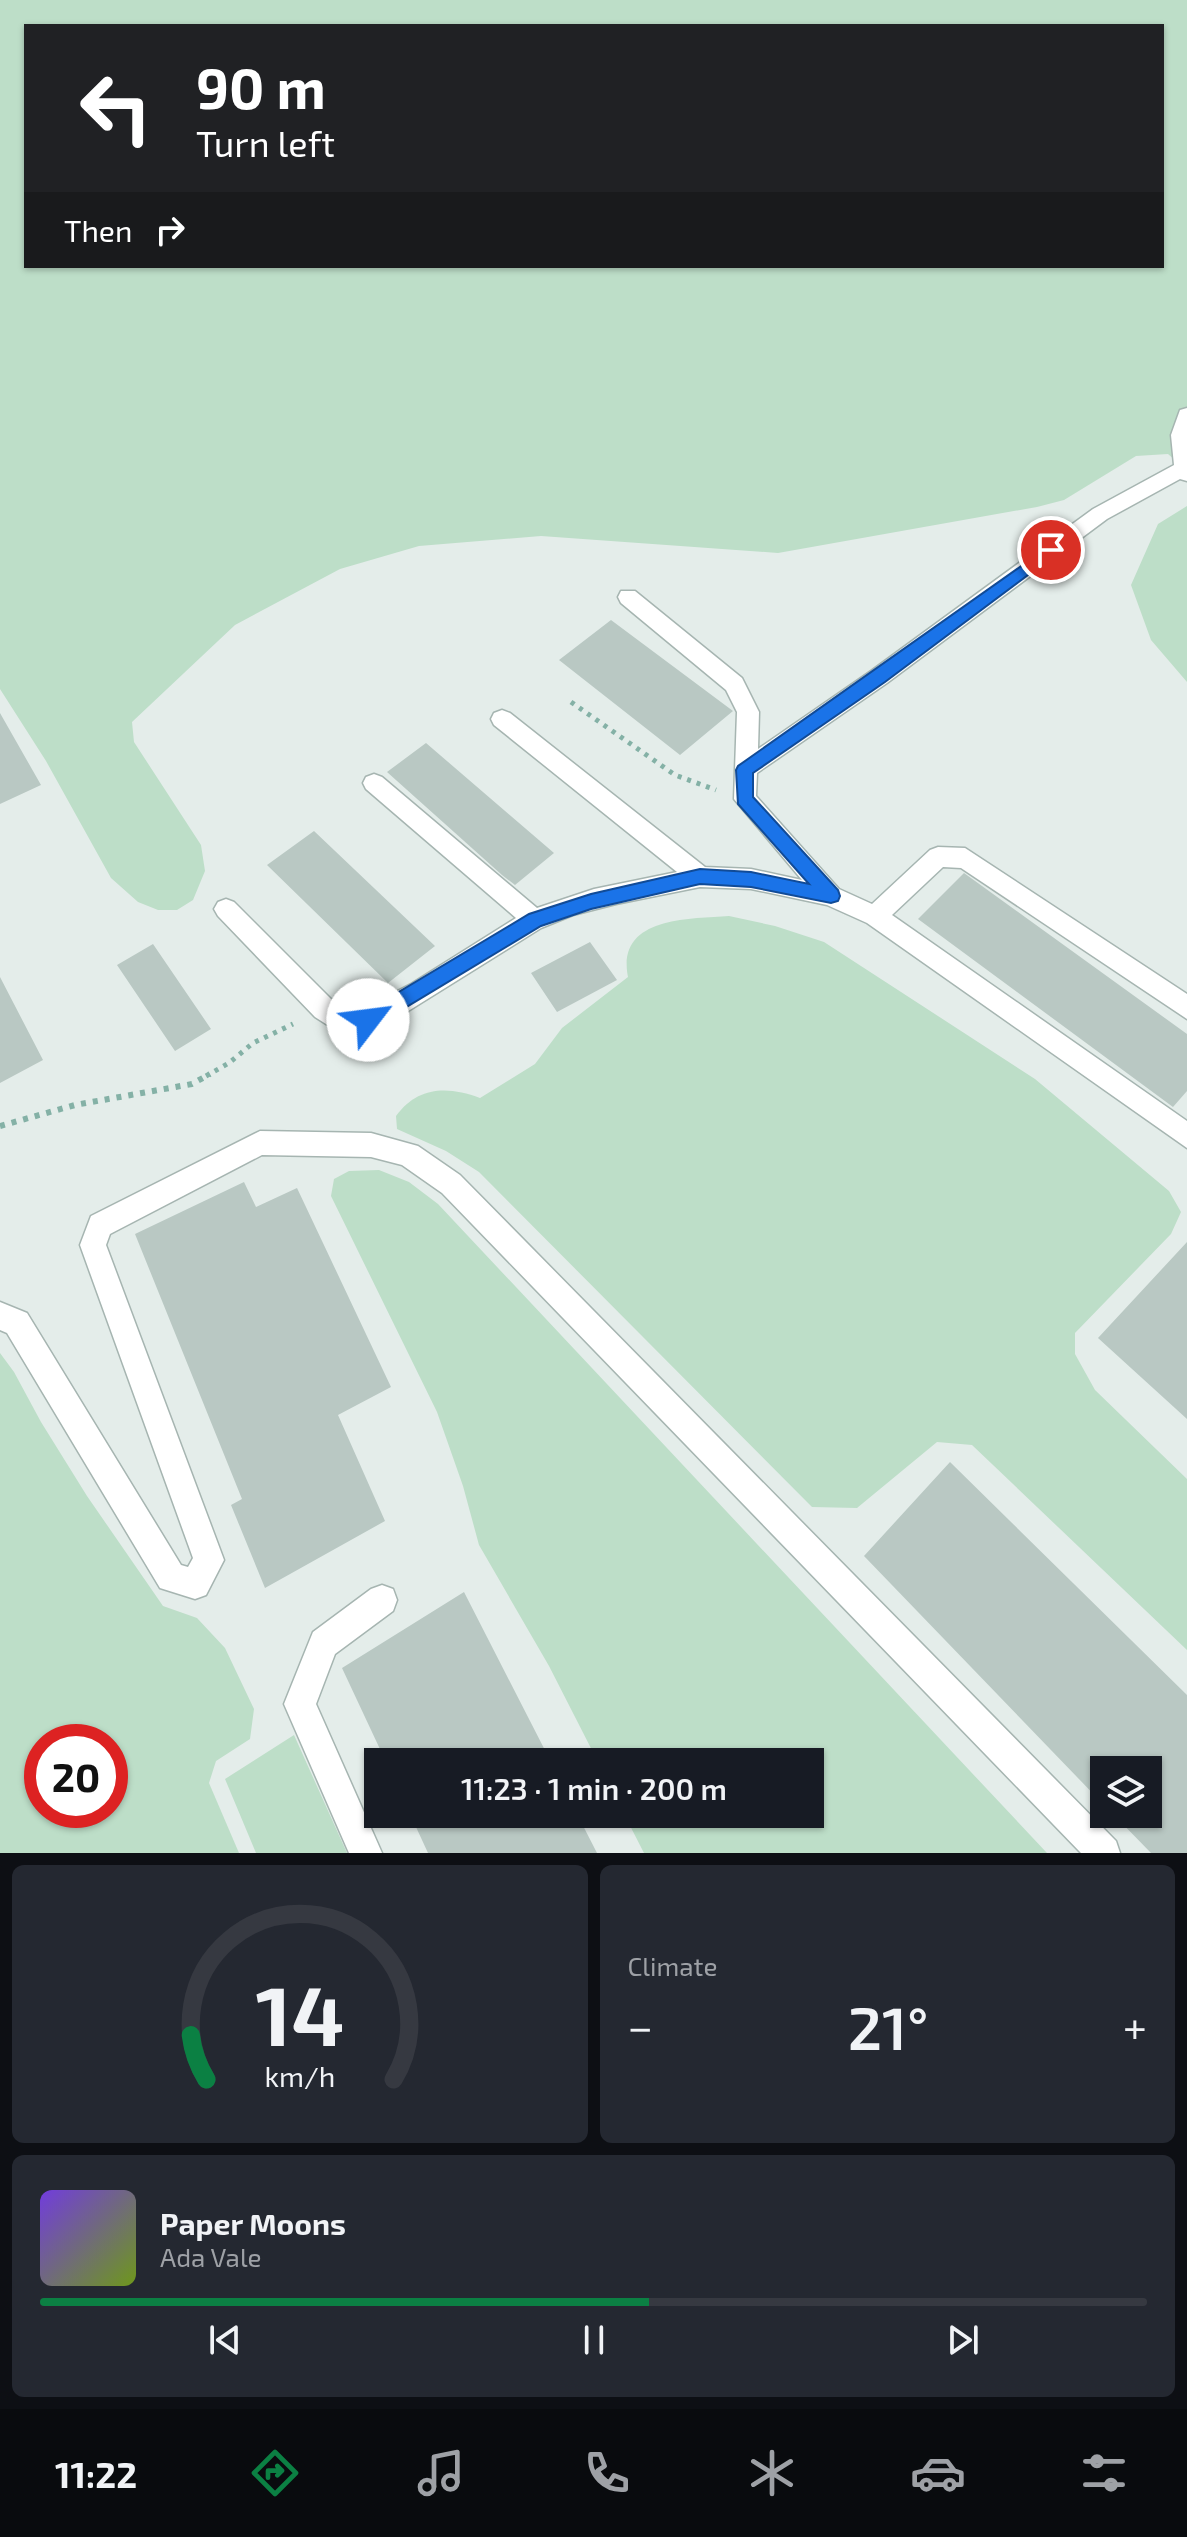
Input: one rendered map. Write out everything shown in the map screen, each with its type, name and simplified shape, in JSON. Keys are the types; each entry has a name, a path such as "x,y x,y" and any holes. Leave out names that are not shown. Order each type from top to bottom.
{"lane":[{"path":"744,770 879,677 1100,514 1185,471 1180,440 1183,418 1187,415"},
{"path":"628,597 734,684 748,712 745,799 831,896"},
{"path":"502,719 700,877"},
{"path":"374,783 535,920"},
{"path":"875,916 938,857 965,858 1187,1008"},
{"path":"226,909 324,1009 348,1027 368,1020 535,920 591,902 700,877 751,879 831,896 875,916 1187,1136"},
{"path":"0,1316 17,1323 171,1577 195,1584 209,1560 93,1245 100,1225 260,1143 371,1145 409,1155 451,1184 1104,1853"},
{"path":"366,1853 300,1704 324,1643 382,1600"}],"path":[{"path":"571,702 675,775 745,799"},
{"path":"0,1126 75,1105 192,1084 229,1063 253,1043 324,1009"}],"green space":[{"path":"0,0 1187,0 1187,465 1184,468 1168,454 1136,456 1064,500 778,553 541,536 419,546 340,569 235,625 132,722 134,742 201,845 205,871 193,900 177,910 158,910 138,902 111,878 46,761 0,689"},
{"path":"1187,506 1187,682 1151,640 1131,585 1158,524"},
{"path":"729,916 775,926 824,942 1035,1079 1169,1191 1181,1212 1171,1234 1075,1333 1075,1354 1095,1390 1187,1479 1187,1650 972,1445 937,1442 857,1508 812,1507 479,1172 446,1151 397,1129 396,1116 424,1094 445,1091 480,1098 535,1064 562,1028 628,977 627,957 633,943 644,932 676,921"},
{"path":"379,1170 409,1182 438,1204 1047,1853 644,1853 631,1828 824,1828 824,1748 591,1748 549,1666 479,1545 463,1486 437,1412 331,1196 334,1179 349,1171"},
{"path":"0,1353 87,1496 163,1606 197,1618 225,1648 254,1709 250,1739 216,1761 209,1783 239,1853 0,1853"},
{"path":"294,1735 347,1853 256,1853 225,1779"}],"building":[{"path":"611,620 733,711 680,755 559,660"},
{"path":"0,713 41,785 0,804"},
{"path":"426,743 554,853 515,885 502,875 387,772"},
{"path":"314,831 435,946 388,983 267,865"},
{"path":"964,873 1187,1034 1187,1091 1173,1107 918,919"},
{"path":"590,942 617,980 557,1012 531,973"},
{"path":"153,944 211,1029 175,1051 117,965"},
{"path":"0,977 43,1060 0,1083"},
{"path":"244,1182 256,1207 297,1188 391,1387 338,1415 385,1521 265,1588 231,1505 242,1499 135,1234"},
{"path":"1187,1242 1187,1419 1098,1338"},
{"path":"950,1462 1187,1695 1187,1853 1151,1853 1127,1828 1162,1828 1162,1756 1090,1756 1090,1790 864,1556"},
{"path":"464,1592 544,1748 379,1748 342,1668"},
{"path":"416,1828 584,1828 597,1853 428,1853"}],"route":[{"path":"368,1020 535,920 591,902 700,877 751,879 831,896 745,799 744,770 879,677 1051,550"}]}
